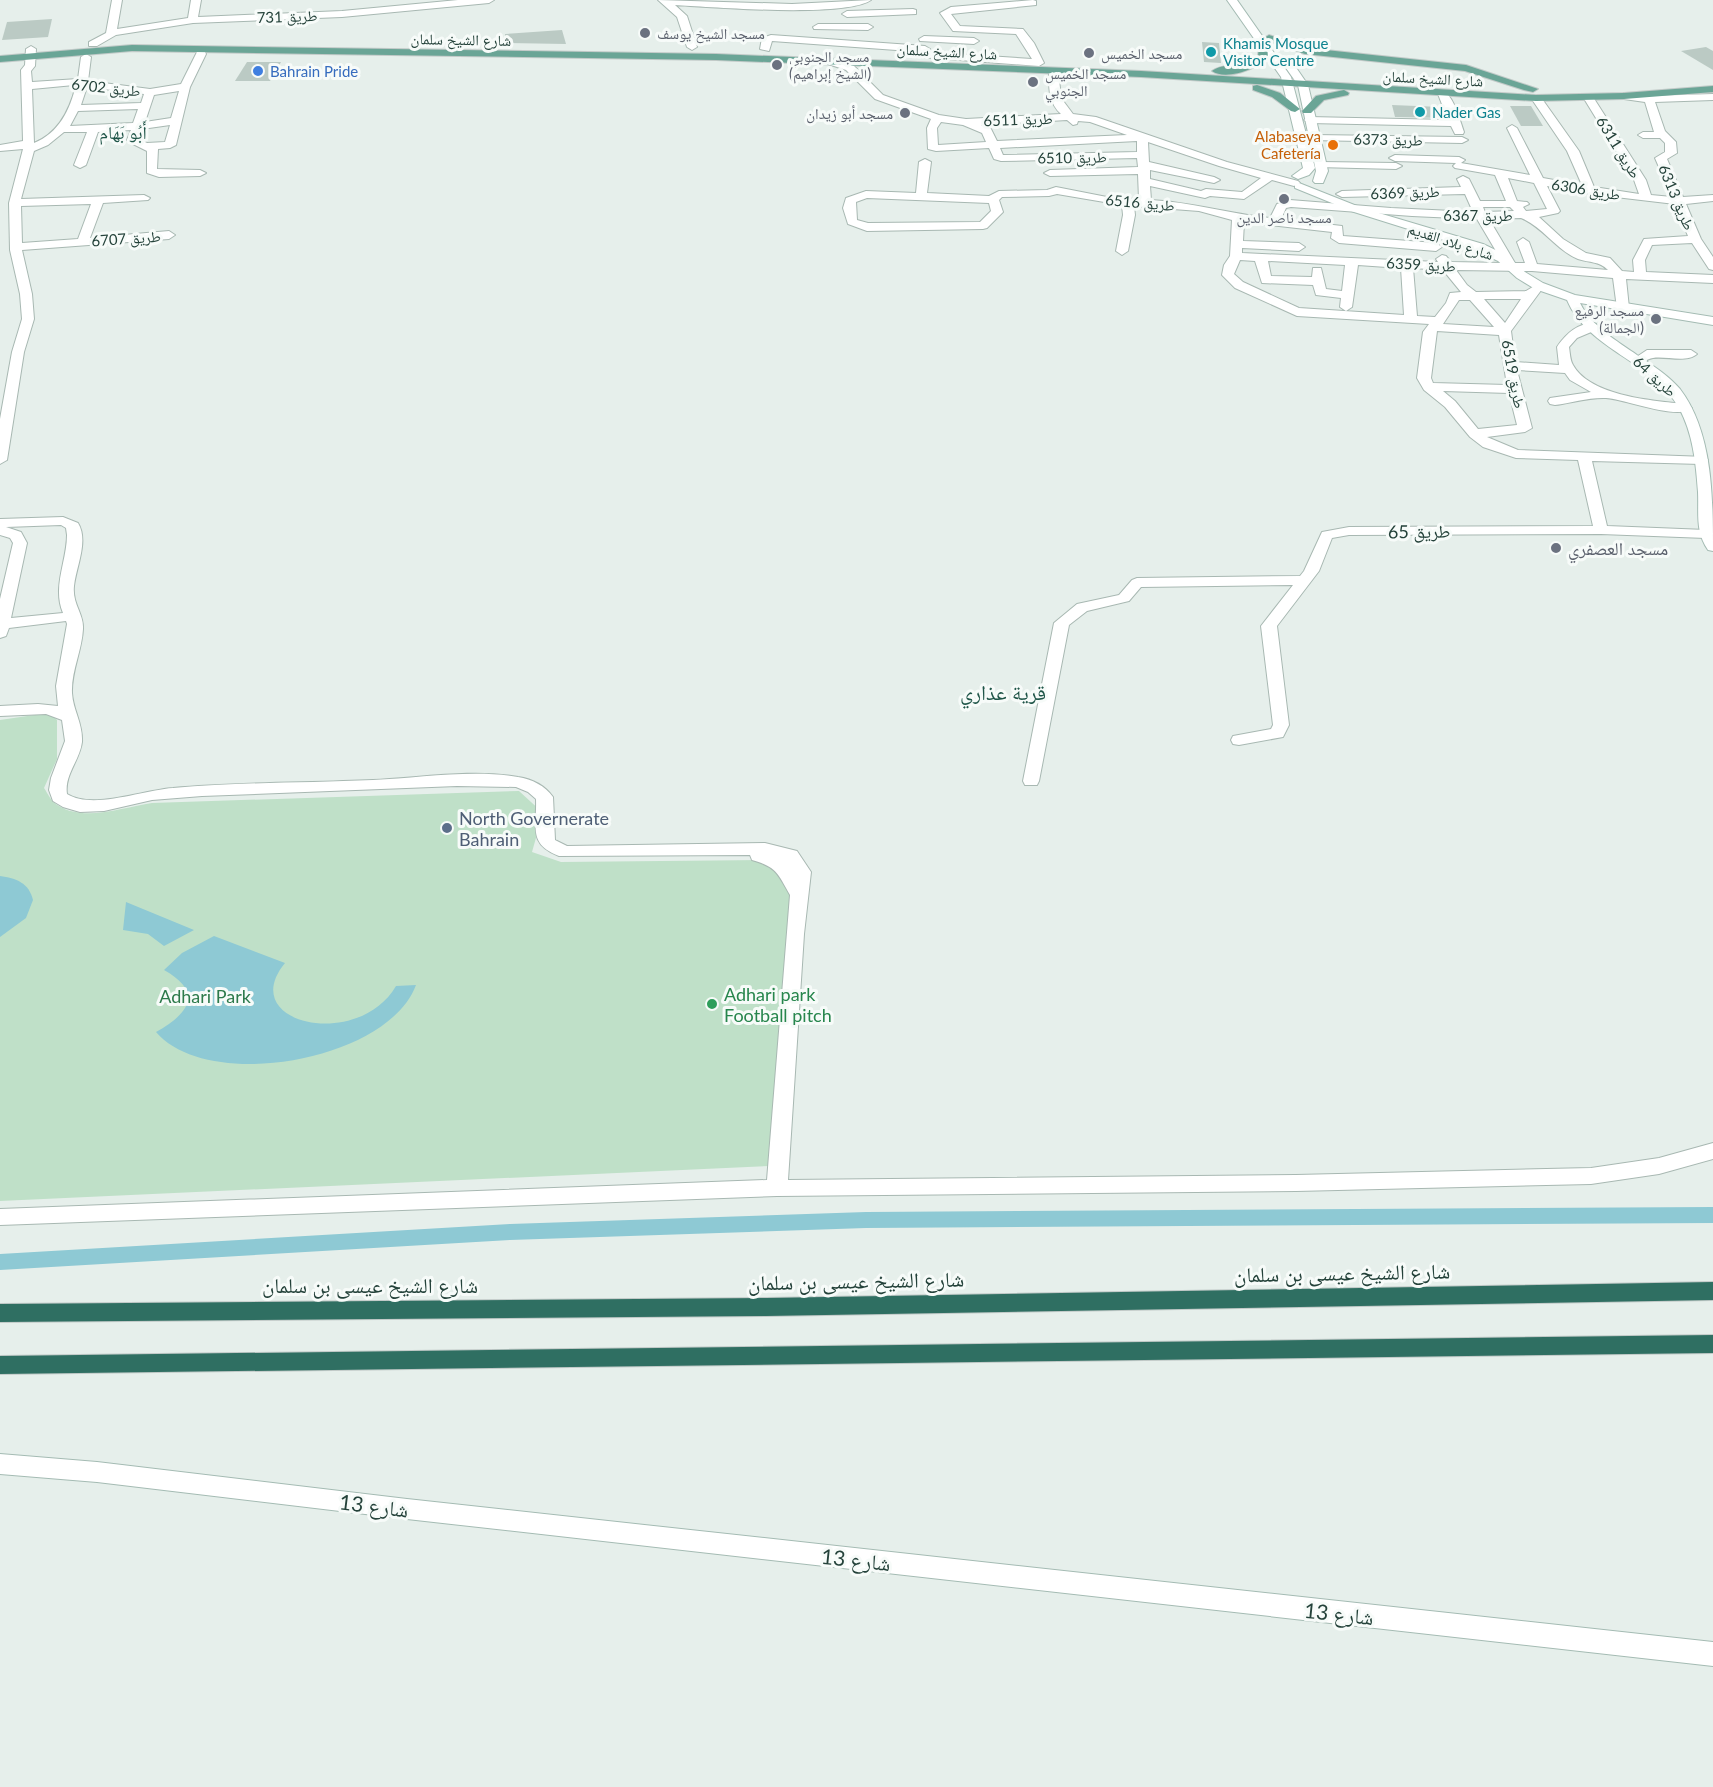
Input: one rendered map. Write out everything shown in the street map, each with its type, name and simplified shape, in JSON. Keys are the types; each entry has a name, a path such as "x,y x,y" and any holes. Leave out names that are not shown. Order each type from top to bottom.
{"highway":[{"name":"شارع الشيخ عيسى بن سلمان","path":"0,1313 790,1306 1713,1291"},
{"path":"0,1365 1713,1344"}],"main road":[{"name":"شارع الشيخ سلمان","path":"0,56 25,57 134,43 798,54 921,38"},
{"path":"1194,72 1248,67 1263,57 1266,43 1305,51 1466,68 1520,87 1564,92"},
{"path":"491,50 518,47 692,47 765,49 798,54"},
{"name":"شارع الشيخ سلمان","path":"25,57 90,50 184,49 826,60 1211,79 1287,80"},
{"path":"90,50 433,57 485,62 509,55"},
{"path":"0,56 25,57"},
{"name":"شارع الشيخ سلمان","path":"1040,63 1301,81 1564,92 1642,89 1713,81"},
{"path":"1211,79 1276,95 1304,113 1315,102 1326,96 1378,90"},
{"name":"شارع الشيخ سلمان","path":"1301,81 1378,90 1536,98 1624,96 1713,88"}],"street":[{"path":"117,0 112,34 134,43"},
{"path":"193,20 195,0"},
{"name":"طريق 731","path":"90,50 112,34 193,20 342,14 489,0"},
{"path":"846,9 865,0"},
{"path":"909,0 921,38"},
{"path":"1232,0 1251,26 1301,81 1308,168 1297,181"},
{"path":"665,1 749,7 780,12 808,5 846,9 921,38 1040,63"},
{"path":"665,1 678,10 685,20 692,47"},
{"path":"1035,2 951,10 945,13 957,29 1019,31 1040,63"},
{"path":"1019,31 1035,2"},
{"path":"808,5 812,19 817,23 825,44"},
{"path":"846,9 848,27"},
{"path":"774,38 780,12"},
{"path":"818,27 868,27"},
{"path":"765,49 766,39 774,38 825,44 921,38 983,41"},
{"path":"1018,43 1029,43"},
{"path":"1078,140 1076,117 1098,120 1223,164 1269,177 1297,181 1311,177 1318,183 1322,173 1321,165 1304,113 1266,43"},
{"path":"0,148 50,142 62,129 75,108 90,50"},
{"path":"150,92 133,140 137,144 148,146 169,146 185,87 201,54"},
{"path":"0,460 18,352 28,319 28,307 16,247 15,203 29,146 25,57"},
{"path":"826,60 846,65 879,97 937,118 965,122 985,131 994,144"},
{"path":"855,72 864,65 875,62"},
{"name":"طريق 6511","path":"1054,70 1055,98 1061,108 1076,117"},
{"name":"طريق 6702","path":"27,86 74,82 150,92 185,87"},
{"path":"1443,94 1462,140 1464,157 1459,163 1467,190 1511,266"},
{"path":"1624,96 1649,99 1713,97"},
{"path":"1536,98 1573,151 1590,191"},
{"name":"طريق 6311","path":"1588,98 1640,180 1647,199"},
{"name":"طريق 6313","path":"1649,99 1663,135 1670,142 1671,152 1660,158 1695,239 1713,266"},
{"path":"75,108 145,106"},
{"path":"1304,113 1456,123"},
{"name":"طريق 6511","path":"965,122 1076,117"},
{"path":"937,118 942,132 934,148 1142,137"},
{"path":"62,129 138,127 177,122"},
{"path":"1512,128 1552,204"},
{"path":"80,165 94,129"},
{"path":"942,132 985,131"},
{"path":"1643,135 1663,135"},
{"path":"1142,137 1145,202"},
{"name":"طريق 6373","path":"1313,138 1462,140"},
{"path":"1389,139 1398,175"},
{"path":"1043,142 1056,190"},
{"name":"طريق 6510","path":"994,144 998,157 1001,158 1046,158 1145,168"},
{"path":"148,146 153,150 151,169 154,173 200,173"},
{"path":"921,196 925,162"},
{"name":"طريق 6306","path":"1432,175 1459,163 1590,191 1647,199 1678,202 1713,198"},
{"path":"1199,208 1223,164"},
{"path":"1321,165 1398,175 1432,175 1452,214"},
{"path":"1145,168 1206,193 1241,196 1247,195 1269,177"},
{"path":"1145,168 1214,180"},
{"name":"طريق 6510","path":"1050,173 1145,168"},
{"path":"1500,173 1513,204 1524,215 1537,220 1559,242 1582,256 1606,261 1639,260"},
{"name":"طريق 6369","path":"1342,194 1398,175 1432,175 1467,190"},
{"name":"شارع بلاد القديم","path":"1297,181 1358,210 1435,241 1479,247 1502,258 1539,286 1572,298 1713,321"},
{"name":"شارع بلاد القديم","path":"1318,183 1332,197 1358,210"},
{"name":"طريق 6516","path":"992,200 999,194 1049,193 1056,190 1128,203 1145,202 1199,208 1238,218 1338,229 1338,239 1361,245 1435,241"},
{"name":"طريق 6516","path":"866,194 992,200 996,203 997,212 983,225 867,227 857,225 850,219 850,200 866,194"},
{"path":"15,203 144,198"},
{"name":"طريق 6707","path":"83,241 98,200"},
{"path":"1122,251 1129,215 1128,203"},
{"path":"1274,222 1281,206 1290,203 1358,210"},
{"path":"1477,204 1552,204"},
{"name":"طريق 6367","path":"1358,210 1482,217 1554,211 1552,204"},
{"path":"1238,218 1237,250 1228,275 1239,285 1297,312 1411,319 1505,331 1523,308 1529,295 1539,286"},
{"path":"1302,226 1322,292 1349,295"},
{"name":"طريق 6707","path":"16,247 168,235"},
{"path":"1640,276 1639,260 1651,241 1695,239"},
{"name":"طريق 6519","path":"1435,241 1445,266 1462,288 1473,296 1505,331 1509,366 1525,428 1475,434"},
{"path":"1523,242 1532,267"},
{"path":"1237,250 1310,252 1361,245 1374,252 1380,261"},
{"name":"طريق 6359","path":"1237,250 1261,259 1310,252 1352,261 1445,266 1532,267 1619,275 1713,279"},
{"path":"1261,259 1265,279 1318,281"},
{"path":"1344,316 1349,295 1352,261"},
{"path":"1606,261 1619,275 1623,308"},
{"path":"1407,264 1411,319"},
{"path":"1529,295 1453,297 1452,304 1427,338 1424,378 1475,434 1488,444 1516,454 1584,457 1705,457"},
{"name":"طريق 64","path":"1572,298 1573,306 1591,327 1639,360 1675,392 1685,408 1705,457 1710,541"},
{"path":"1591,327 1572,335 1566,341 1562,354 1567,369 1583,382 1606,394 1636,402 1685,408"},
{"path":"0,354 18,352"},
{"path":"1639,360 1647,354 1691,354"},
{"path":"1509,366 1567,369"},
{"path":"1434,391 1515,389"},
{"path":"1555,401 1606,394"},
{"path":"1584,457 1601,530"},
{"path":"0,523 63,521 73,526 75,545 66,595 74,616 75,628 64,690 67,710 72,719 72,749 56,786 59,797 64,801 85,806 105,805 159,795 212,791 509,781 527,784 540,792 549,816 544,834 550,846 565,852 728,851 771,858 779,863 788,871 799,895 777,1188"},
{"path":"0,530 16,535 20,543 1,628 74,616"},
{"name":"طريق 65","path":"1239,740 1277,733 1281,725 1269,626 1304,580 1312,574 1319,545 1327,535 1335,532 1601,530 1710,541"},
{"path":"1031,781 1062,623 1082,608 1124,598 1131,587 1137,583 1304,580"},
{"path":"42,708 57,701 64,690"},
{"path":"0,711 42,708 57,710 72,719"},
{"path":"0,1217 777,1188 1308,1183 1591,1176 1659,1166 1713,1151"},
{"name":"شارع 13","path":"0,1464 97,1472 1713,1654"}],"green space":[{"name":"Adhari Park","path":"41,714 53,716 57,720 57,759 44,788 54,803 69,811 105,812 152,803 519,791 543,813 532,852 561,862 762,860 790,885 779,1159 770,1166 0,1201 0,720"}],"water":[{"path":"0,876 21,882 28,889 33,900 26,918 0,937"},
{"path":"126,902 194,930 164,946 148,934 123,930"},
{"path":"214,936 285,963 274,984 276,1001 288,1014 308,1022 331,1023 356,1018 378,1006 396,986 416,985 399,1011 371,1033 335,1049 295,1060 254,1064 215,1061 181,1051 156,1032 177,1018 187,1003 188,995 185,987 164,970 182,953"}],"building":[{"path":"52,19 48,37 2,40 7,22"},
{"path":"562,30 566,44 505,43 505,34"},
{"name":"Khamis Mosque Visitor Centre","path":"1202,42 1219,43 1221,63 1204,62"},
{"path":"1706,47 1713,51 1713,70 1681,51"},
{"name":"Bahrain Pride","path":"247,62 281,62 270,81 235,81"},
{"name":"Nader Gas","path":"1392,105 1441,107 1445,118 1395,117"},
{"path":"1510,106 1531,106 1543,126 1521,126"}],"waterway":[{"path":"0,1262 510,1232 866,1220 1713,1215"}],"place":[{"name":"مسجد الشيخ يوسف","path":"645,33"},
{"name":"Khamis Mosque Visitor Centre","path":"1211,52"},
{"name":"مسجد الخميس","path":"1089,53"},
{"name":"مسجد الجنوبي (الشيخ إبراهيم)","path":"777,65"},
{"name":"Bahrain Pride","path":"258,71"},
{"name":"مسجد الخميس الجنوبي","path":"1033,82"},
{"name":"Nader Gas","path":"1420,112"},
{"name":"مسجد أبو زيدان","path":"905,113"},
{"name":"Alabaseya Cafetería","path":"1333,145"},
{"name":"مسجد ناصر الدين","path":"1284,199"},
{"name":"مسجد الرفيع (الجمالة)","path":"1656,319"},
{"name":"مسجد العصفري","path":"1556,548"},
{"name":"North Governerate Bahrain","path":"447,828"},
{"name":"Adhari park Football pitch","path":"712,1004"}],"district":[{"name":"أَبُو بَهَام","path":"123,132"},
{"name":"قرية عذاري","path":"1003,691"}]}
